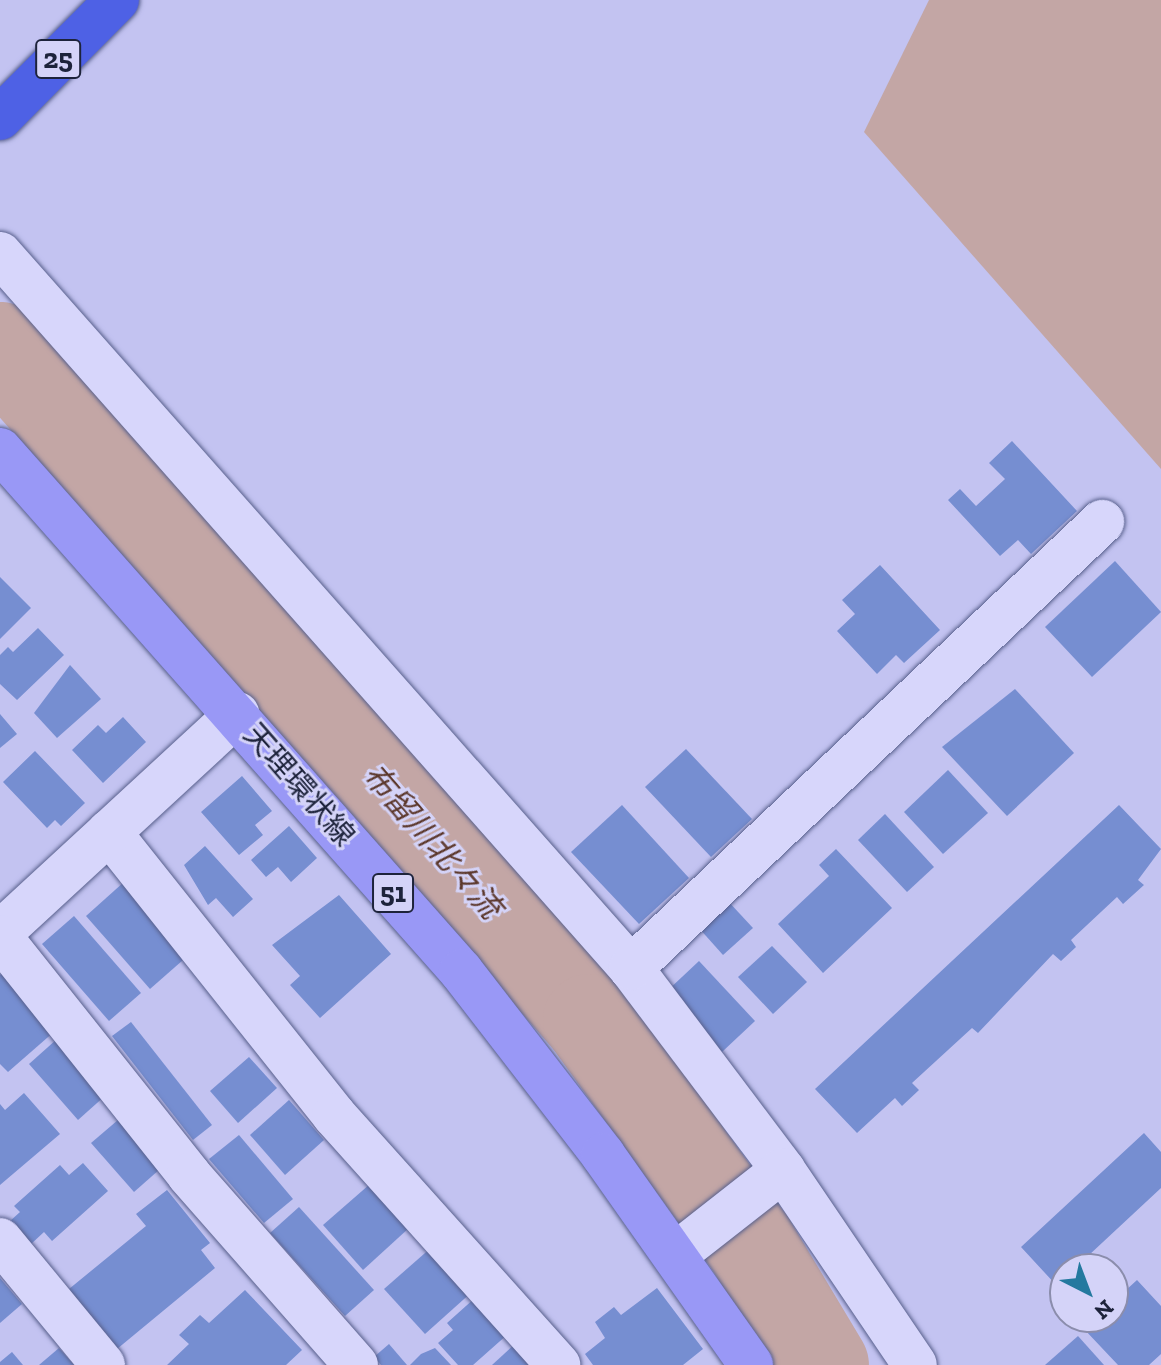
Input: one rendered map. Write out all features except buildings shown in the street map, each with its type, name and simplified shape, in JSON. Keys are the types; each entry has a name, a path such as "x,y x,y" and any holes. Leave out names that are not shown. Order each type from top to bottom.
{"highway":[{"name":"25","path":"0,118 117,0"}],"main road":[{"name":"天理環状線","path":"0,450 237,714 461,971 676,1254 751,1365"}],"street":[{"path":"0,254 631,968 783,1170 915,1365"},
{"path":"631,968 1102,522"},
{"path":"237,714 0,935 189,1175 356,1365"},
{"path":"109,832 334,1115 558,1365"},
{"path":"676,1254 783,1170"},
{"path":"0,1240 103,1365"}],"shaded area":[{"path":"929,0 1161,0 1161,469 864,132"}],"waterway":[{"name":"布留川北々流","path":"0,348 589,1020 750,1243 823,1365"}]}
